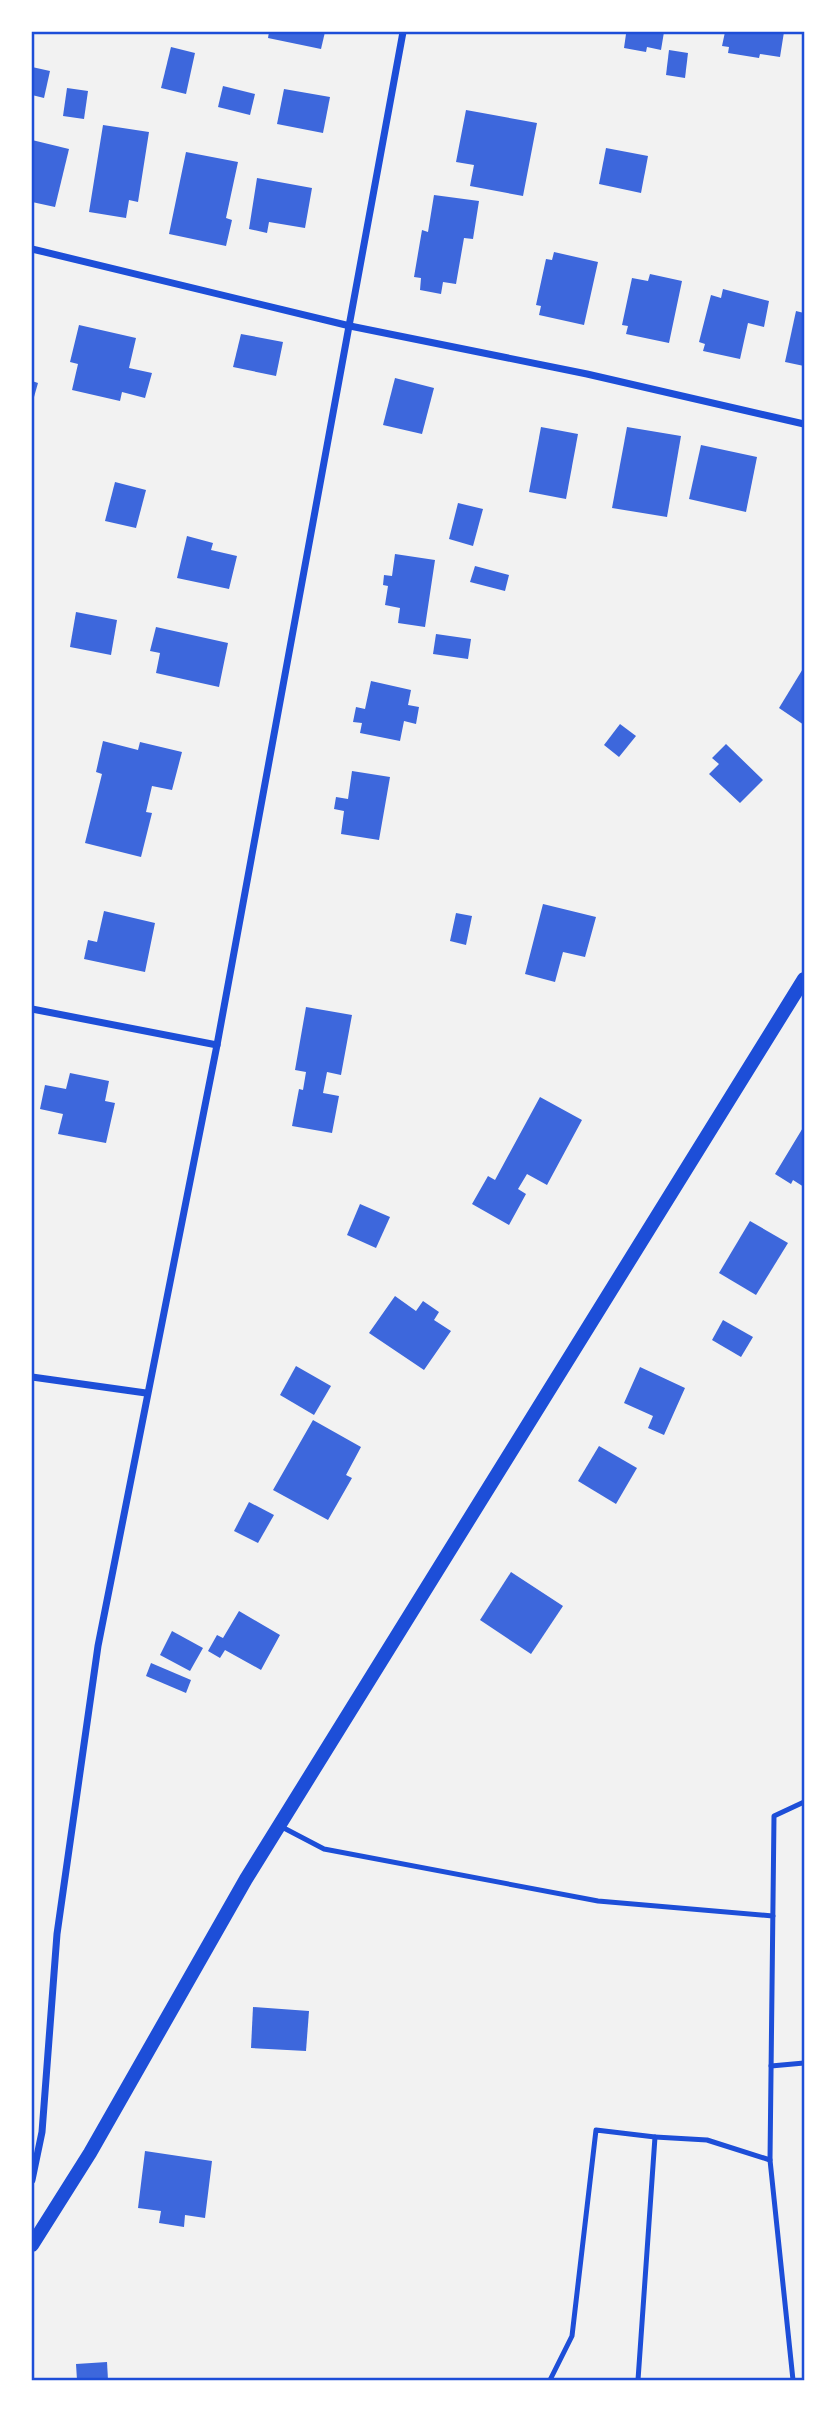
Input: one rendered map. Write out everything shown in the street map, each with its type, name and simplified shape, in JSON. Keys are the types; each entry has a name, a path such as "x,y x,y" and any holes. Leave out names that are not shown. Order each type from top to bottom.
{"main road":[{"path":"32,2245 90,2153 279,1826 804,979"}],"street":[{"path":"32,2180 42,2132 57,1934 98,1646 217,1045 402,32"},
{"path":"32,249 350,326 587,374 804,425"},
{"path":"32,1009 217,1045"},
{"path":"32,1377 146,1393"}],"lane":[{"path":"793,2381 771,2160 774,1816 804,1802"},
{"path":"279,1826 324,1849 585,1899 773,1916"},
{"path":"771,2066 804,2063"},
{"path":"550,2381 572,2336 596,2130 707,2140 771,2160"},
{"path":"638,2381 655,2137"}],"building":[{"path":"269,32 325,32 321,49 268,38"},
{"path":"621,32 664,32 661,50 647,47 646,52 624,48 626,34"},
{"path":"725,32 784,32 780,57 760,54 759,58 728,53 729,47 722,46"},
{"path":"171,47 195,53 186,94 161,88"},
{"path":"669,50 688,53 685,78 666,75"},
{"path":"32,67 50,71 44,98 32,95"},
{"path":"223,86 255,94 250,115 218,107"},
{"path":"67,88 88,91 84,119 63,116"},
{"path":"284,89 330,97 323,133 277,124"},
{"path":"466,110 537,123 523,196 470,186 474,165 456,162"},
{"path":"103,125 149,132 138,202 129,200 126,218 89,212"},
{"path":"32,140 69,149 55,207 32,202"},
{"path":"606,148 648,156 641,193 599,184"},
{"path":"186,152 238,162 226,218 232,220 226,246 169,234"},
{"path":"257,178 312,188 305,228 269,222 267,233 249,229"},
{"path":"434,195 479,201 473,239 464,238 456,284 443,282 441,294 420,290 421,278 414,277 422,230 428,232"},
{"path":"554,252 598,262 584,325 539,315 541,306 536,305 546,259 552,260"},
{"path":"650,274 682,281 669,343 626,334 628,326 622,325 632,278 648,281"},
{"path":"723,289 769,301 764,327 748,323 740,359 703,351 705,344 699,342 711,295 721,298"},
{"path":"796,311 804,313 804,366 785,362"},
{"path":"79,325 136,338 129,368 152,373 145,398 122,392 120,401 72,390 78,364 70,362"},
{"path":"241,334 283,342 276,376 233,367"},
{"path":"395,378 434,388 422,434 383,425"},
{"path":"32,381 38,383 32,404"},
{"path":"541,427 578,434 566,499 529,492"},
{"path":"627,427 681,436 667,517 612,508"},
{"path":"701,445 757,457 746,512 689,499"},
{"path":"115,482 146,490 136,528 105,521"},
{"path":"458,503 483,509 473,546 449,539"},
{"path":"187,536 213,543 211,550 237,556 229,589 177,578"},
{"path":"395,554 435,560 425,627 398,623 400,608 385,605 388,586 383,585 384,575 392,576"},
{"path":"475,566 509,575 505,591 470,582"},
{"path":"76,612 117,620 111,655 70,647"},
{"path":"156,627 228,643 219,687 156,673 160,653 150,651"},
{"path":"436,634 471,639 468,659 433,654"},
{"path":"804,667 804,725 779,708"},
{"path":"371,681 411,690 408,705 419,707 416,724 404,721 400,741 360,733 362,723 353,722 356,707 365,709"},
{"path":"620,724 636,736 619,757 604,745"},
{"path":"103,741 138,750 140,742 182,752 172,790 152,786 146,812 152,813 141,857 85,843 102,774 96,772"},
{"path":"726,744 763,780 740,803 709,774 719,764 712,758"},
{"path":"352,771 390,777 379,840 341,834 344,811 334,809 336,797 348,799"},
{"path":"543,904 596,917 585,957 563,952 555,982 525,974"},
{"path":"104,911 155,923 145,972 84,959 88,940 97,942"},
{"path":"456,913 472,916 466,945 450,941"},
{"path":"306,1007 352,1015 341,1075 327,1072 323,1093 339,1096 332,1133 292,1126 299,1089 303,1090 306,1072 295,1070"},
{"path":"70,1073 109,1081 105,1101 115,1103 106,1143 58,1134 63,1114 40,1109 45,1085 66,1089"},
{"path":"540,1097 582,1120 547,1185 527,1174 518,1189 526,1194 509,1225 472,1204 488,1176 495,1180"},
{"path":"804,1126 804,1187 793,1180 791,1184 775,1174"},
{"path":"360,1204 390,1217 376,1248 347,1235"},
{"path":"750,1221 788,1243 756,1295 719,1273"},
{"path":"395,1296 416,1311 423,1301 439,1312 434,1320 451,1331 424,1370 369,1333"},
{"path":"723,1320 753,1337 741,1357 712,1340"},
{"path":"296,1366 331,1386 314,1415 280,1395"},
{"path":"640,1367 685,1388 664,1435 648,1428 653,1416 624,1403"},
{"path":"313,1420 361,1447 346,1475 352,1478 328,1520 273,1490"},
{"path":"599,1446 637,1468 616,1504 578,1481"},
{"path":"249,1502 274,1515 258,1543 234,1531"},
{"path":"511,1572 563,1606 531,1654 480,1620"},
{"path":"239,1611 280,1635 261,1670 225,1650 220,1658 208,1651 217,1635 223,1638"},
{"path":"172,1631 203,1648 190,1671 160,1655"},
{"path":"151,1663 191,1680 186,1693 146,1676"},
{"path":"253,2007 309,2011 306,2051 251,2048"},
{"path":"145,2151 212,2161 205,2218 185,2215 184,2227 159,2223 161,2211 138,2208"},
{"path":"107,2362 108,2380 77,2380 76,2364"}]}
